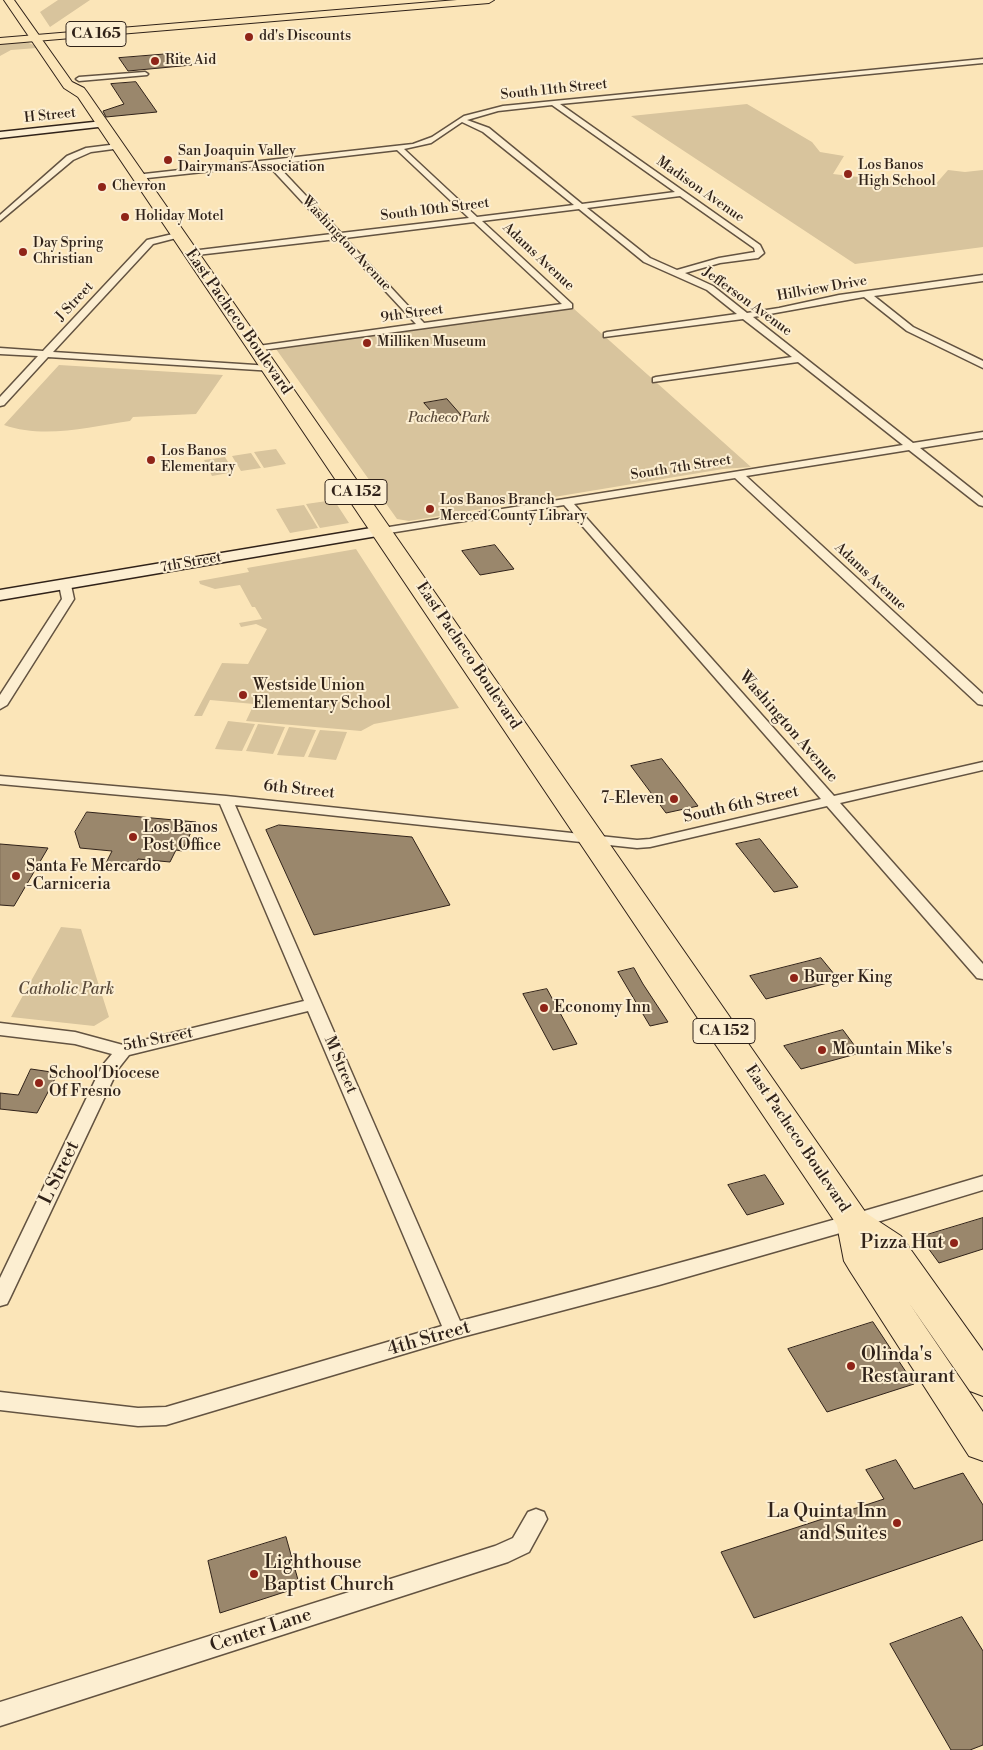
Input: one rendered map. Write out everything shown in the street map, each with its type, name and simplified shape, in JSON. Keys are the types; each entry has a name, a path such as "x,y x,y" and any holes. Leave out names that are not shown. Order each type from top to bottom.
{"highway":[{"path":"9,0 45,36 56,66 63,69 80,85"},
{"path":"22,0 32,14"},
{"name":"East Pacheco Boulevard","path":"71,67 108,135 383,531 854,1222 889,1246 983,1380"},
{"name":"East Pacheco Boulevard","path":"854,1222 862,1261 983,1444"},
{"path":"912,1337 937,1348 983,1412"}],"main road":[{"name":"CA 165","path":"0,40 489,0"}],"street":[{"name":"South 11th Street","path":"138,177 399,148 436,139 462,120 491,110 983,61"},
{"path":"80,85 145,74"},
{"name":"Madison Avenue","path":"553,103 758,247 760,252 755,256 698,266 679,272"},
{"name":"Jefferson Avenue","path":"462,120 486,130 647,260 658,266 679,272 710,288 983,503"},
{"name":"H Street","path":"0,135 108,135"},
{"path":"70,158 89,150 108,135"},
{"path":"0,219 70,158 76,149 88,141"},
{"name":"Adams Avenue","path":"399,148 569,306"},
{"name":"Washington Avenue","path":"270,162 422,326"},
{"name":"South 10th Street","path":"191,254 681,194"},
{"name":"J Street","path":"0,403 150,242 178,234"},
{"path":"978,278 983,286"},
{"name":"Hillview Drive","path":"606,335 745,316 866,294 978,278"},
{"path":"866,294 910,329 983,365"},
{"name":"9th Street","path":"258,349 569,306"},
{"path":"0,351 271,369"},
{"path":"656,380 800,359"},
{"name":"South 7th Street","path":"383,531 983,435"},
{"name":"Adams Avenue","path":"737,474 983,701"},
{"name":"Washington Avenue","path":"567,502 983,974"},
{"name":"7th Street","path":"0,595 383,531"},
{"path":"0,705 68,599 65,585"},
{"name":"South 6th Street","path":"594,840 637,844 650,843 831,803 983,766"},
{"name":"6th Street","path":"0,780 226,800 594,840"},
{"name":"M Street","path":"226,800 454,1331"},
{"name":"5th Street","path":"0,1029 74,1038 123,1050 314,1004"},
{"name":"L Street","path":"0,1298 111,1066 123,1050"},
{"name":"4th Street","path":"0,1401 138,1417 166,1416 454,1331 659,1277 854,1222 983,1183"},
{"name":"Center Lane","path":"0,1714 500,1555 520,1545 536,1520"}],"green space":[{"path":"58,0 90,0 50,27 40,12"},
{"path":"25,43 37,48 11,50 0,56 0,44"},
{"path":"747,104 812,142 820,152 844,156 833,174 934,186 948,170 965,172 983,170 983,247 855,264 631,116"},
{"name":"Pacheco Park","path":"573,308 751,467 723,469 409,521 397,519 276,349"},
{"path":"59,365 223,375 196,414 133,417 130,421 83,429 51,431 19,429 4,425"},
{"path":"276,449 286,464 264,468 254,452"},
{"path":"251,453 261,468 241,471 232,456"},
{"path":"225,457 234,472 212,476 204,460"},
{"path":"334,500 349,523 320,528 306,504"},
{"path":"304,505 318,528 290,533 276,509"},
{"path":"356,549 459,708 374,724 361,731 246,721 254,704 210,700 202,716 194,716 222,663 248,664 267,629 256,624 241,627 239,623 262,619 255,607 252,607 240,585 215,589 200,584 199,581 249,572 247,568"},
{"path":"228,721 255,724 242,751 215,749"},
{"path":"258,724 285,727 273,754 246,751"},
{"path":"289,727 316,730 304,757 277,755"},
{"path":"320,730 347,732 336,760 308,757"},
{"name":"Catholic Park","path":"61,927 81,929 109,1017 94,1026 11,1017"}],"building":[{"name":"Rite Aid","path":"181,53 192,65 128,71 119,58"},
{"path":"136,82 157,112 106,117 103,111 124,104 111,84"},
{"path":"447,399 461,415 438,419 424,403"},
{"path":"495,545 514,569 480,575 462,551"},
{"path":"662,759 698,806 666,813 631,766"},
{"name":"Los Banos Post Office","path":"87,812 196,822 182,851 176,850 170,862 138,859 134,866 106,863 112,851 80,848 75,832"},
{"path":"279,825 412,837 450,905 314,935 266,830"},
{"path":"760,839 798,887 774,892 736,844"},
{"name":"Santa Fe Mercardo -Carniceria","path":"0,844 48,848 14,906 0,905"},
{"name":"Burger King","path":"821,958 839,980 766,999 750,976"},
{"path":"634,968 668,1022 650,1026 618,972"},
{"path":"547,989 577,1044 553,1050 523,994"},
{"name":"Mountain Mike's","path":"843,1030 860,1053 801,1069 784,1046"},
{"name":"School Diocese Of Fresno","path":"31,1069 58,1073 37,1113 0,1109 0,1093 18,1095"},
{"path":"765,1175 784,1204 747,1215 728,1185"},
{"name":"Pizza Hut","path":"983,1218 983,1249 939,1263 920,1237"},
{"name":"Olinda's Restaurant","path":"873,1322 914,1384 827,1412 788,1349"},
{"name":"La Quinta Inn and Suites","path":"896,1460 914,1489 963,1473 983,1505 983,1540 754,1618 721,1552 884,1499 866,1470"},
{"name":"Lighthouse Baptist Church","path":"286,1537 300,1587 220,1613 208,1561"},
{"path":"962,1617 983,1651 983,1745 970,1750 951,1750 890,1644"}],"place":[{"name":"dd's Discounts","path":"249,37"},
{"name":"Rite Aid","path":"155,61"},
{"name":"San Joaquin Valley Dairymans Association","path":"168,160"},
{"name":"Los Banos High School","path":"848,174"},
{"name":"Chevron","path":"102,187"},
{"name":"Holiday Motel","path":"125,217"},
{"name":"Day Spring Christian","path":"23,252"},
{"name":"Milliken Museum","path":"367,343"},
{"name":"Los Banos Elementary","path":"151,460"},
{"name":"Los Banos Branch Merced County Library","path":"430,509"},
{"name":"Westside Union Elementary School","path":"243,695"},
{"name":"7-Eleven","path":"674,799"},
{"name":"Los Banos Post Office","path":"133,837"},
{"name":"Santa Fe Mercardo -Carniceria","path":"16,876"},
{"name":"Burger King","path":"794,978"},
{"name":"Economy Inn","path":"544,1008"},
{"name":"Mountain Mike's","path":"822,1050"},
{"name":"School Diocese Of Fresno","path":"39,1083"},
{"name":"Pizza Hut","path":"954,1243"},
{"name":"Olinda's Restaurant","path":"851,1366"},
{"name":"La Quinta Inn and Suites","path":"897,1523"},
{"name":"Lighthouse Baptist Church","path":"254,1574"}]}
